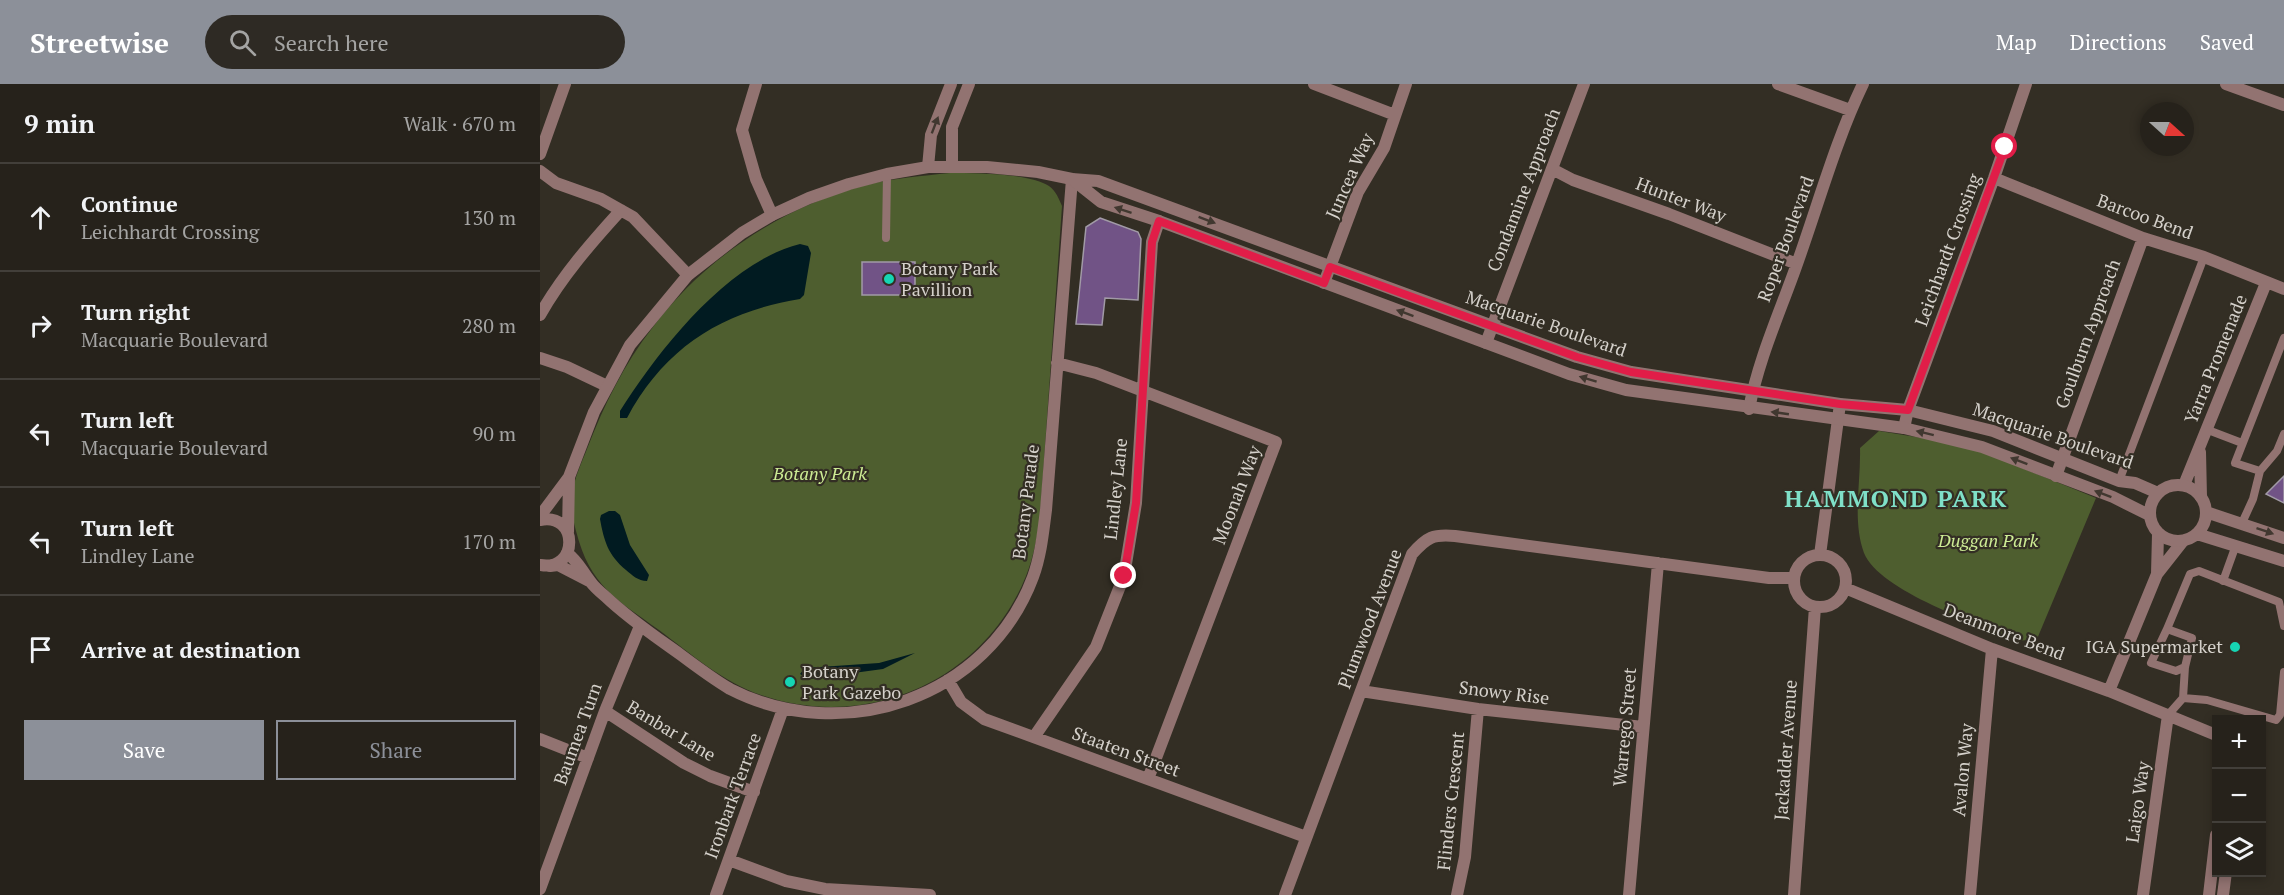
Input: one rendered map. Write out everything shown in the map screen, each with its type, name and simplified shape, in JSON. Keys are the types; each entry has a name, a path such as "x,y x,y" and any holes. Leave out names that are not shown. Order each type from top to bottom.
{"street":[{"path":"540,154 565,84"},
{"path":"756,84 742,130 756,178 772,215"},
{"path":"928,167 931,135 951,84"},
{"path":"952,166 952,127 969,84"},
{"path":"1314,84 1395,115"},
{"name":"Juncea Way","path":"1324,283 1358,192 1384,148 1406,84"},
{"name":"Condamine Approach","path":"1486,343 1584,84"},
{"path":"1778,84 1850,110"},
{"name":"Roper Boulevard","path":"1749,409 1761,360 1850,110 1863,84"},
{"name":"Leichhardt Crossing","path":"1904,428 1908,410 1994,178 2026,84"},
{"path":"2226,84 2284,105"},
{"name":"Macquarie Boulevard","path":"540,518 569,477 607,386 630,345 668,296 688,275 742,233 772,215 809,198 886,174 928,167 952,166 1038,172 1072,179 1098,181 1125,189 1577,357 1631,372 1840,404 1908,410 1993,431 2120,481 2135,483 2158,493"},
{"name":"Hunter Way","path":"1552,170 1573,180 1669,214 1797,264"},
{"path":"540,171 556,183 601,199 633,217 688,275"},
{"name":"Barcoo Bend","path":"1994,178 2143,238 2204,257 2284,289"},
{"name":"Macquarie Boulevard","path":"1072,179 1101,202 1159,221 1569,374 1626,390 1749,409 1904,428 1982,447 2113,497 2150,515"},
{"name":"Botany Parade","path":"545,566 558,565 590,581 640,626 731,689 783,709 822,713 879,709 911,700 948,680 997,638 1023,599 1041,552 1072,179"},
{"path":"540,315 574,262 621,210"},
{"name":"Lindley Lane","path":"1035,737 1096,647 1124,576 1136,503 1152,242 1159,221"},
{"name":"Goulburn Approach","path":"2056,476 2143,238"},
{"name":"Yarra Promenade","path":"2184,486 2266,283"},
{"path":"540,358 567,367 607,386"},
{"name":"Moonah Way","path":"1057,363 1096,373 1276,442 1148,779"},
{"path":"1820,555 1840,404"},
{"name":"Yarra Promenade","path":"2199,448 2201,497"},
{"name":"Macquarie Boulevard","path":"567,553 570,539 568,532 569,477"},
{"path":"2109,691 2157,574 2183,541 2197,534 2202,527 2206,512 2201,497 2184,486 2170,486 2153,499 2150,515 2158,534 2157,574"},
{"path":"2206,512 2284,538"},
{"path":"540,518 558,522 568,532"},
{"path":"2158,534 2170,540 2183,541"},
{"path":"2197,534 2284,561"},
{"name":"Plumwood Avenue","path":"1285,895 1412,554 1428,538 1435,535 1455,536 1769,578 1794,578"},
{"path":"545,566 557,564 567,553"},
{"name":"Botany Parade","path":"567,553 578,561 590,581"},
{"path":"1820,555 1828,556 1841,565 1845,572 1845,588 1843,594 1834,603 1815,607 1799,597 1794,578 1800,564 1806,559 1820,555"},
{"name":"Warrego Street","path":"1629,895 1658,563"},
{"name":"Deanmore Bend","path":"1845,588 1992,649 2109,691 2212,733"},
{"name":"Jackadder Avenue","path":"1794,895 1815,607"},
{"name":"Baumea Turn","path":"540,889 605,711 640,626"},
{"name":"Avalon Way","path":"1970,895 1992,649"},
{"name":"Staaten Street","path":"948,680 961,702 984,719 1306,837"},
{"name":"Snowy Rise","path":"1361,691 1478,709 1643,727"},
{"name":"Ironbark Terrace","path":"716,895 783,709"},
{"name":"Flinders Crescent","path":"1457,895 1465,857 1478,709"},
{"name":"Banbar Lane","path":"605,711 684,763 710,776 754,792"},
{"name":"Laigo Way","path":"2143,895 2169,715"},
{"path":"540,739 588,758"},
{"path":"729,860 786,881 825,889 930,895"},
{"path":"2209,895 2212,872"},
{"path":"2223,895 2225,877"}],"lane":[{"path":"886,174 886,238"},
{"path":"2120,481 2204,257"},
{"path":"2260,471 2235,463 2284,338"},
{"path":"2208,430 2242,443"},
{"path":"2242,523 2253,499 2260,471 2277,451 2284,434"},
{"path":"2223,581 2236,545"},
{"path":"2185,667 2176,671 2151,663 2190,574 2199,571 2279,602 2284,626"},
{"path":"2167,629 2192,638 2185,667 2183,698 2169,715"},
{"path":"2183,698 2207,700 2276,720 2282,718 2284,672"}],"green space":[{"name":"Botany Park","path":"950,173 1028,178 1054,190 1062,206 1040,517 1029,569 1007,613 982,644 952,670 918,689 880,701 841,707 801,705 761,695 734,683 708,667 607,590 589,565 576,531 571,500 574,483 608,401 633,355 674,302 721,258 747,238 775,221 835,195 866,185"},
{"name":"Duggan Park","path":"1879,431 1947,442 1980,451 2096,498 2037,639 2018,641 1957,616 1889,581 1873,567 1864,553 1858,528 1860,448"}],"water":[{"path":"800,244 808,246 811,253 804,295 800,299 745,313 698,337 659,371 627,418 620,418 620,411 654,362 697,312 746,269 773,254"},
{"path":"615,511 620,515 630,545 649,575 647,581 633,576 611,553 605,541 600,519 601,515"},
{"path":"915,653 883,669 809,679 800,674 805,668 879,663"}],"building":[{"path":"1100,218 1138,232 1141,239 1138,300 1105,298 1102,325 1076,324 1086,227"},
{"name":"Botany Park Pavillion","path":"862,262 915,262 915,295 862,295"},
{"path":"2284,476 2284,503 2266,494"}],"place":[{"name":"Botany Park Pavillion","path":"889,279"},
{"name":"IGA Supermarket","path":"2235,647"},
{"name":"Botany Park Gazebo","path":"790,682"}],"district":[{"name":"HAMMOND PARK","path":"1896,499"}],"route":[{"path":"1124,576 1136,503 1152,242 1159,221 1324,283 1330,267 1577,357 1631,372 1840,404 1908,410 2005,147"}]}
